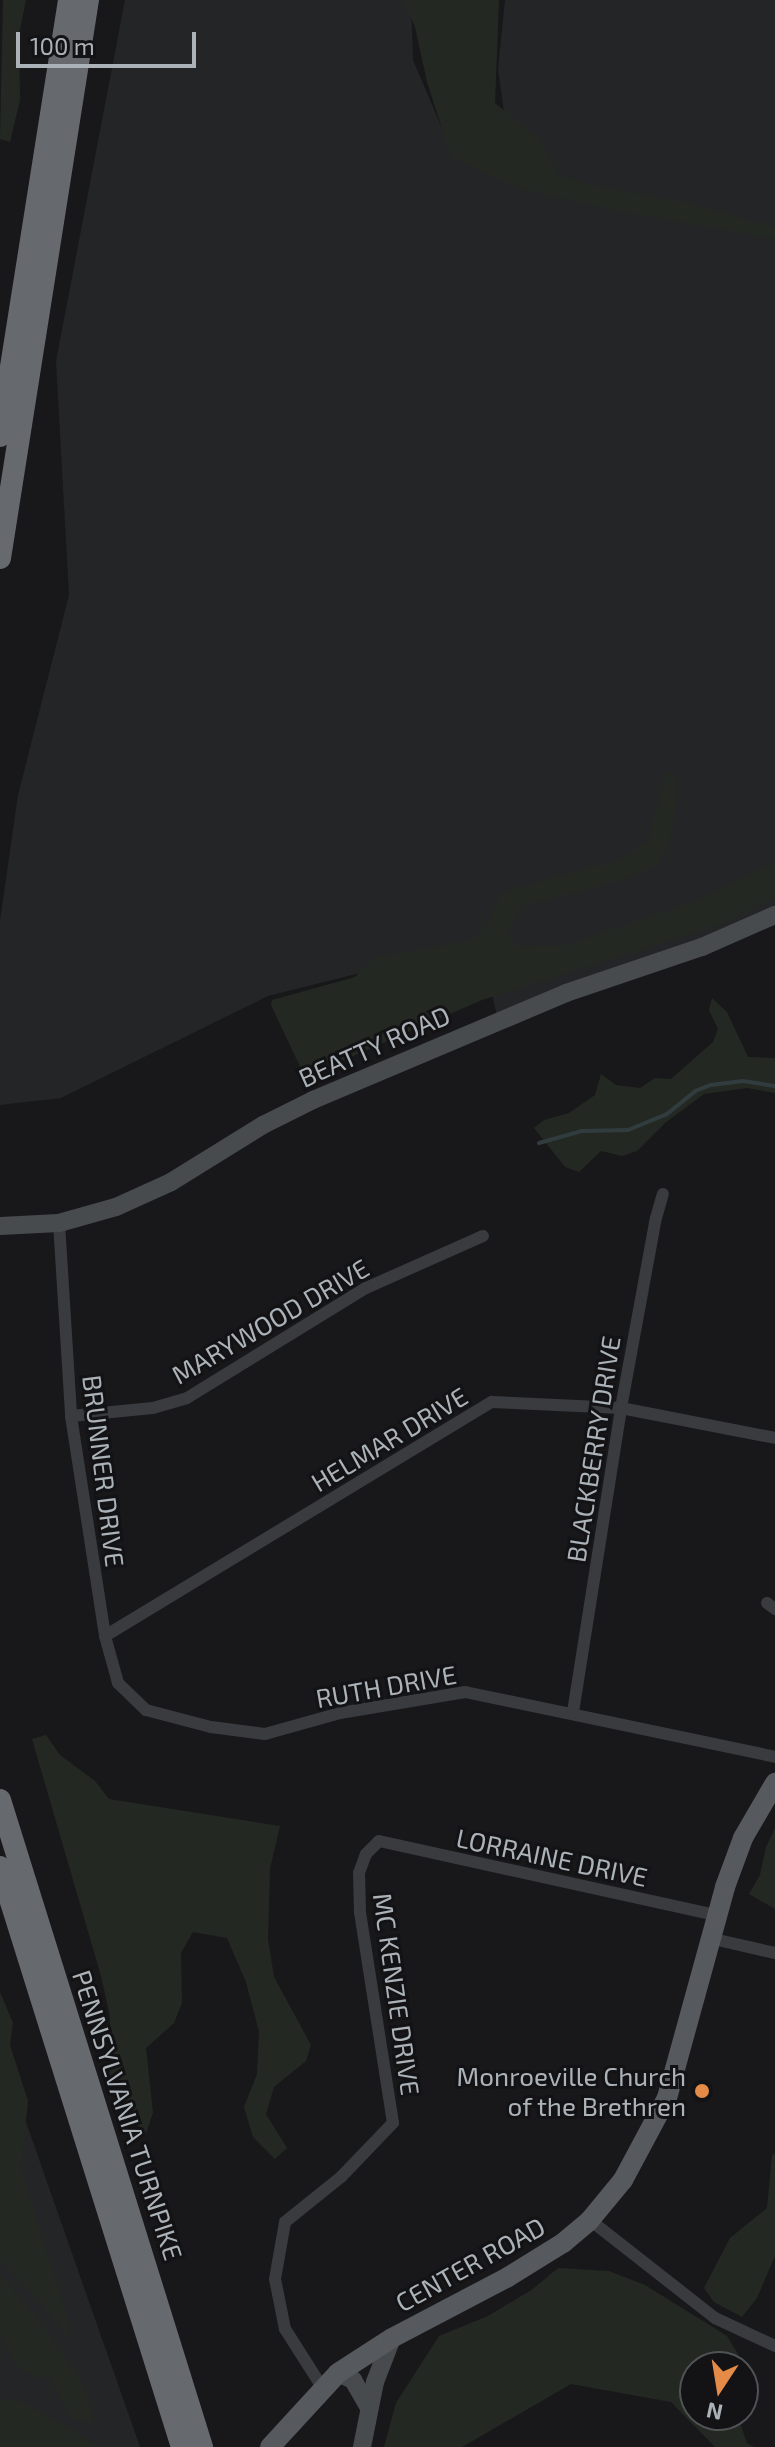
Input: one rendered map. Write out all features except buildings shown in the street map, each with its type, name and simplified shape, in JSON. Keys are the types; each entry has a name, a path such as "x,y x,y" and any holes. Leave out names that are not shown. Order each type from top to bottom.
{"highway":[{"path":"0,436 69,0"},
{"path":"0,558 88,0"},
{"name":"PENNSYLVANIA TURNPIKE","path":"0,1800 202,2447"},
{"name":"PENNSYLVANIA TURNPIKE","path":"0,1867 182,2447"}],"main road":[{"name":"CENTER ROAD","path":"270,2447 338,2373 392,2338 508,2277 563,2243 590,2220 623,2180 667,2098 716,1915 743,1838 775,1783"}],"street":[{"name":"BEATTY ROAD","path":"0,1226 59,1223 143,1196 263,1125 327,1094 566,993 688,952 775,915"},
{"name":"BLACKBERRY DRIVE","path":"573,1712 621,1408 663,1194"},
{"name":"BRUNNER DRIVE","path":"59,1223 71,1416 105,1636 118,1683 146,1710"},
{"name":"MARYWOOD DRIVE","path":"71,1416 153,1408 187,1398 366,1288 483,1236"},
{"name":"HELMAR DRIVE","path":"105,1636 492,1402 621,1408 775,1438"},
{"name":"RUTH DRIVE","path":"146,1710 211,1727 265,1734 340,1713 465,1692 573,1712 775,1757"},
{"name":"LORRAINE DRIVE","path":"379,1841 716,1915"},
{"name":"MC KENZIE DRIVE","path":"322,2387 285,2329 275,2279 285,2222 341,2177 393,2123 360,1913 359,1873 366,1854 379,1841"},
{"path":"709,1938 775,1953"},
{"path":"590,2220 715,2318 775,2346"},
{"path":"362,2447 369,2408 392,2338"},
{"path":"338,2373 353,2380 369,2408"}],"shaded area":[{"path":"3,0 26,0 19,34 20,100 10,142 0,139"},
{"path":"125,0 411,0 413,60 447,140 504,112 498,69 505,0 775,0 775,915 498,1020 480,943 268,996 61,1098 0,1105 0,921 18,795 69,595 56,361"},
{"path":"404,0 499,0 495,103 541,141 557,172 586,184 683,202 775,227 775,239 607,209 522,189 456,160 449,150 427,82 415,27"},
{"path":"667,771 679,780 670,844 656,866 622,880 522,906 508,932 517,947 566,945 703,898 775,862 775,897 722,924 482,1000 305,1077 271,1005 272,1000 355,977 374,958 472,940 487,924 497,900 509,890 625,858 648,840"},
{"path":"712,998 727,1012 748,1057 775,1058 775,1093 747,1088 704,1094 665,1123 637,1151 622,1156 601,1151 579,1172 565,1167 534,1128 544,1120 569,1113 595,1095 601,1074 616,1085 640,1088 655,1078 671,1079 713,1042 718,1029 709,1010"},
{"path":"46,1735 60,1755 95,1781 109,1799 280,1826 270,1868 268,1939 274,1977 311,2045 306,2061 274,2087 266,2114 287,2148 275,2159 253,2137 244,2107 257,2074 259,2032 246,1982 227,1938 193,1932 181,1953 182,2003 174,2023 146,2048 153,2113 146,2133 119,2108 110,2075 110,2016 101,1976 32,1739"},
{"path":"775,1828 775,1909 749,1894 760,1875 766,1847"},
{"path":"0,1992 13,2023 10,2045 28,2101 21,2170 70,2326 69,2342 56,2320 0,2259"},
{"path":"0,2048 140,2447 0,2447"},
{"path":"775,2154 775,2256 757,2298 742,2317 714,2302 704,2288 730,2238 767,2208 772,2155"},
{"path":"558,2268 609,2271 645,2285 727,2336 736,2351 679,2351 679,2410 671,2402 571,2384 462,2447 384,2447 396,2403 439,2336 488,2316 533,2289"},
{"path":"0,2274 36,2316 86,2388 94,2423 73,2419 51,2380 33,2375 16,2365 0,2336"},
{"path":"0,2398 25,2403 100,2447 0,2447"},
{"path":"699,2431 743,2431 747,2443 754,2447 715,2447"}],"waterway":[{"path":"539,1143 582,1131 628,1130 667,1114 695,1091 711,1085 743,1081 775,1086"}],"place":[{"name":"Monroeville Church of the Brethren","path":"702,2091"}]}
